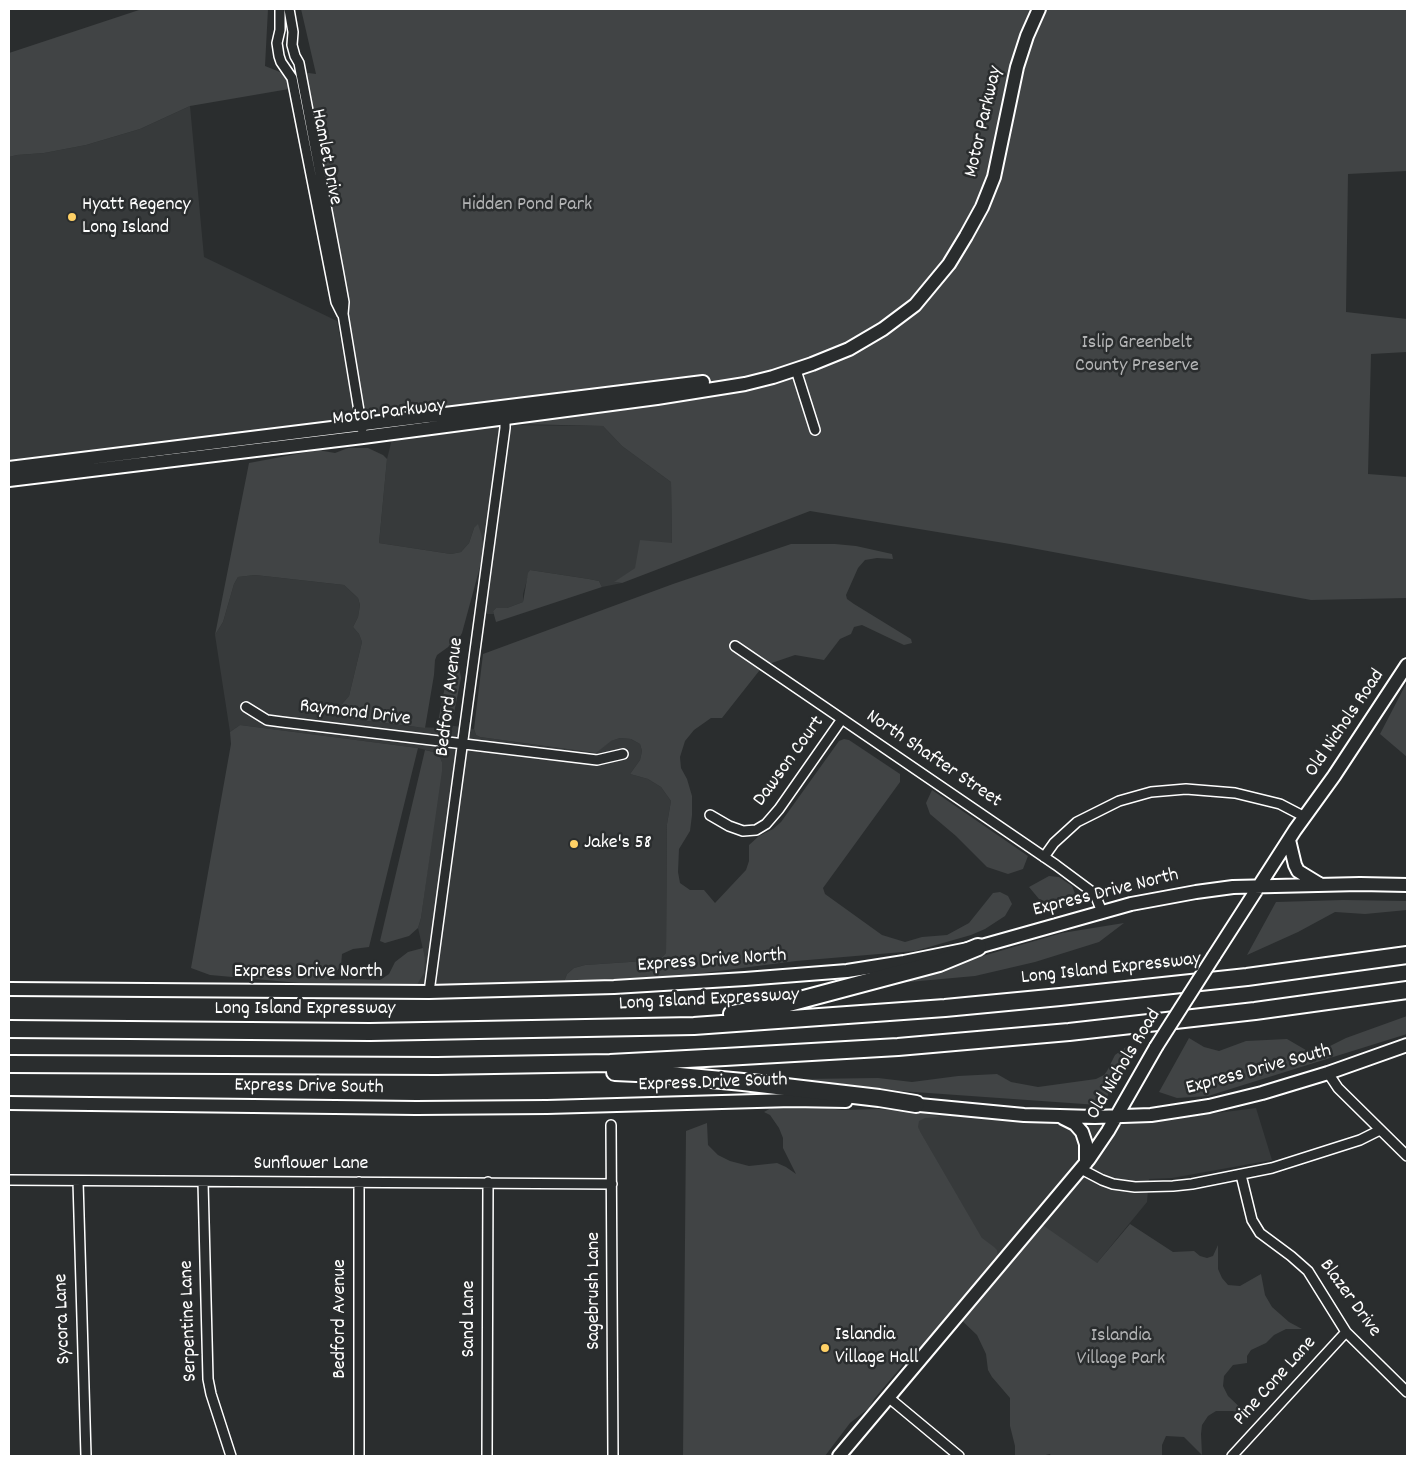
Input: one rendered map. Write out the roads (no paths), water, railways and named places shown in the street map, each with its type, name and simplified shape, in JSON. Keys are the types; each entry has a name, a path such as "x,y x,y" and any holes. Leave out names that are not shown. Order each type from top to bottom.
{"highway":[{"path":"694,1026 726,1015 785,1004 939,963 978,947"},
{"name":"Long Island Expressway","path":"9,1028 389,1032 694,1026 945,1008 1070,996 1256,975 1407,954"},
{"path":"9,1064 321,1067 541,1064 725,1057 954,1043 1079,1031 1407,990"},
{"path":"541,1064 573,1072 700,1077 869,1096 916,1104"}],"main road":[{"name":"Motor Parkway","path":"9,480 362,430 505,412 657,398 744,384 772,377 796,370 849,349 883,329 915,305 950,264 975,220 994,177 1017,67 1027,36 1039,9"},
{"name":"Motor Parkway","path":"9,468 362,430"},
{"name":"Old Nichols Road","path":"839,1456 1083,1166 1116,1117 1156,1047 1259,886 1407,665"},
{"path":"1289,840 1298,871 1322,885"},
{"name":"Express Drive North","path":"9,989 429,992 631,986 818,974 895,964 978,947 1152,899 1196,892 1259,886 1407,885"},
{"name":"Express Drive South","path":"9,1103 416,1108 555,1107 792,1100 916,1104 1061,1117 1116,1117 1151,1115 1226,1103 1328,1073 1407,1044"},
{"path":"1061,1117 1076,1124 1082,1132 1086,1144 1083,1166"}],"street":[{"name":"Hamlet Drive","path":"280,9 277,43 282,62 292,78 336,302 343,314"},
{"name":"Hamlet Drive","path":"289,9 293,32 292,45 299,63 344,302 343,314 362,430"},
{"path":"279,32 293,32"},
{"path":"284,66 299,63"},
{"path":"796,370 815,430"},
{"name":"Bedford Avenue","path":"429,992 505,412"},
{"name":"North Shafter Street","path":"735,646 1091,891 1102,912"},
{"name":"Raymond Drive","path":"246,707 267,720 597,760 623,754"},
{"name":"Dawson Court","path":"710,815 729,826 743,831 756,830 766,824 779,809 842,719"},
{"path":"1044,857 1054,843 1077,822 1119,801 1151,792 1186,789 1235,793 1280,804 1305,817"},
{"path":"1328,1073 1338,1088 1407,1156"},
{"name":"Sagebrush Lane","path":"611,1125 613,1456"},
{"path":"1083,1166 1113,1184 1143,1187 1192,1184 1272,1168 1360,1140 1380,1130"},
{"name":"Blazer Drive","path":"1241,1175 1250,1213 1256,1227 1265,1238 1291,1256 1308,1271 1346,1332 1407,1392"},
{"name":"Sunflower Lane","path":"9,1180 612,1184"},
{"name":"Sycora Lane","path":"78,1181 86,1456"},
{"name":"Serpentine Lane","path":"203,1182 208,1379 230,1456"},
{"name":"Bedford Avenue","path":"359,1182 359,1456"},
{"name":"Sand Lane","path":"487,1456 488,1182"},
{"name":"Pine Cone Lane","path":"1232,1456 1346,1332"},
{"path":"888,1397 959,1456"}],"place":[{"name":"Hyatt Regency Long Island","path":"72,217"},
{"name":"Jake's 58","path":"574,844"},
{"name":"Islandia Village Hall","path":"825,1348"}],"park label":[{"name":"Hidden Pond Park","path":"527,206"},
{"name":"Islip Greenbelt County Preserve","path":"1137,356"},
{"name":"Islandia Village Park","path":"1121,1348"}]}
